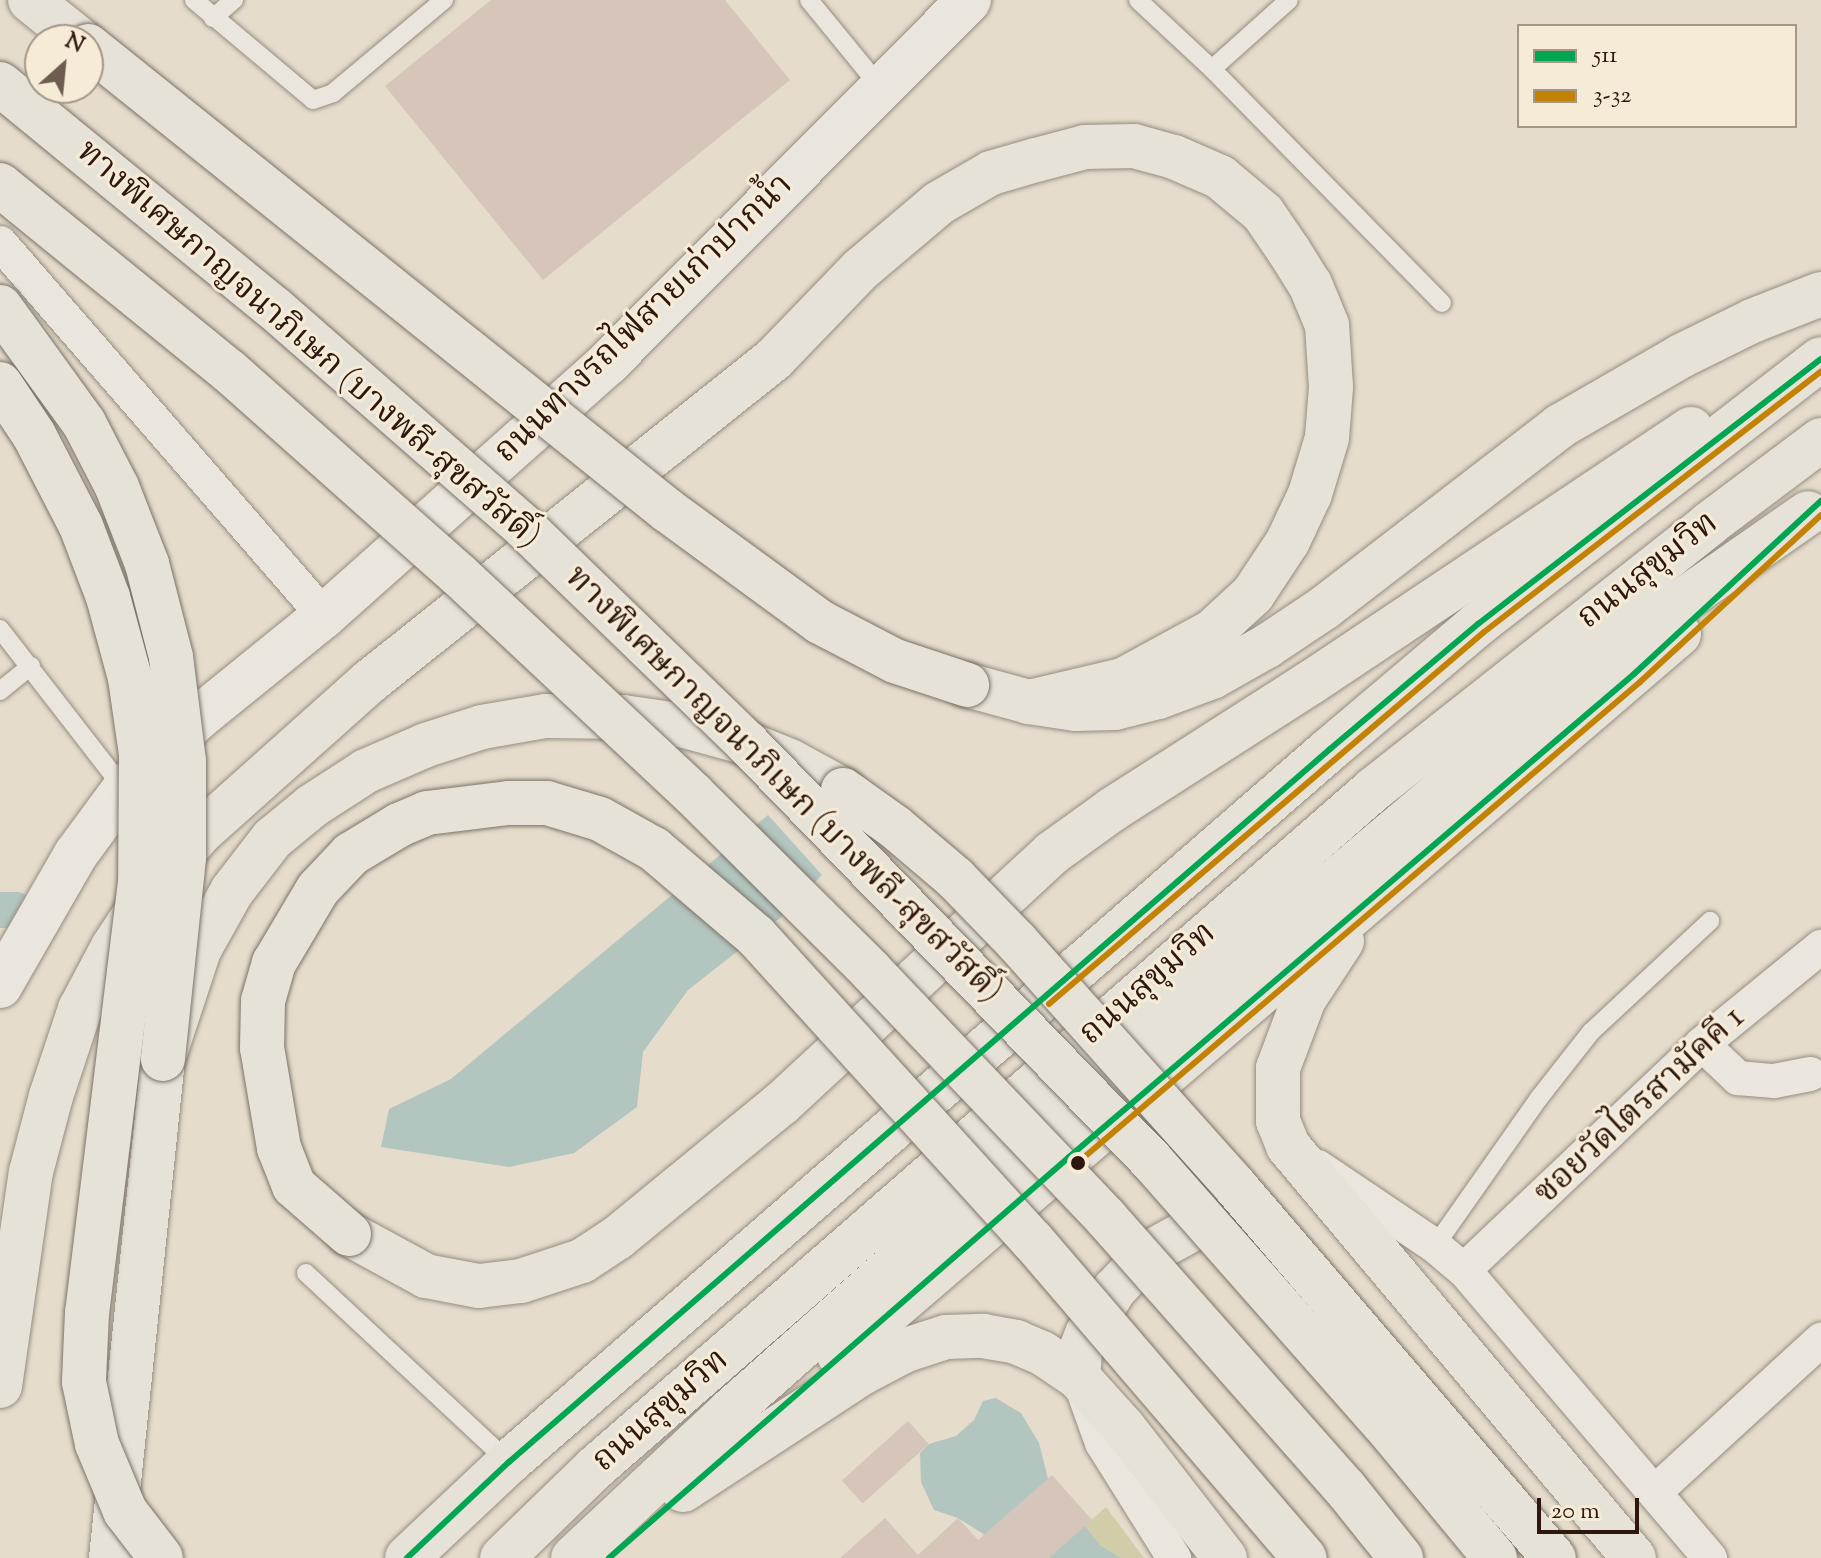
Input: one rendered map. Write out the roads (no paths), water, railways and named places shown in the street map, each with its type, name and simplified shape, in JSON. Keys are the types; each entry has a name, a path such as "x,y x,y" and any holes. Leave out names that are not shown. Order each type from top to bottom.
{"highway":[{"path":"30,0 60,24"},
{"path":"104,59 667,510 820,622 895,661 1029,702 1075,709 1115,708 1158,697 1212,677 1267,646 1324,608 1560,426 1681,356 1752,321 1821,294"},
{"name":"ทางพิเศษกาญจนาภิเษก (บางพลี-สุขสวัสดิ์)","path":"0,84 274,308 525,528 747,743 1151,1160 1395,1437 1495,1558"},
{"path":"0,1386 31,1172 51,1096 80,1009 113,947 152,888 200,833 369,682 774,359 861,269 939,203 991,173 1021,164 1085,147 1134,146 1174,157 1220,177 1263,213 1289,251 1310,284 1327,325 1331,387 1327,438 1310,494 1288,541 1253,594 1213,631 1123,680 1029,702"},
{"name":"ทางพิเศษกาญจนาภิเษก (บางพลี-สุขสวัสดิ์)","path":"0,185 229,371 459,575 693,794 871,971 1106,1218 1345,1488 1401,1558"},
{"path":"0,307 84,423 117,487 147,564 171,657 184,761 184,858 111,1558"},
{"path":"1305,1558 1032,1240 756,936 654,849 600,819 547,803 508,803 427,813 399,825 351,854 318,889 274,963 263,1001 262,1048 273,1122 294,1186 349,1234 426,1276 479,1286 521,1281 582,1261 617,1238 781,1104 1052,853 1113,809 1310,683 1674,439 1821,351"},
{"name":"ถนนสุขุมวิท","path":"407,1558 509,1462 1330,749 1478,624 1821,359"},
{"path":"0,384 34,435 81,526 108,597 130,678 141,754 140,882 87,1312 84,1382 97,1444 125,1511 161,1558"},
{"name":"ถนนสุขุมวิท","path":"502,1558 596,1467 1374,789 1696,533 1821,440"},
{"path":"609,1558 683,1490 1381,887 1634,674 1814,507"},
{"path":"573,1558 731,1410 1195,999 1531,716 1650,623 1814,507"},
{"path":"163,1059 199,950 232,891 272,839 312,806 366,771 426,745 482,727 546,716 623,717 685,726 740,741 790,761 843,790 895,827 956,879 1235,1186 1554,1558"},
{"path":"1381,887 1324,965 1288,1035 1278,1068 1278,1121 1288,1146 1634,1558"},
{"path":"1078,1377 1080,1352 1087,1334 1114,1290 1149,1253 1225,1211 1237,1212 1530,1558"},
{"path":"683,1490 862,1373 906,1350 946,1337 983,1336 1016,1342 1042,1353 1078,1377 1124,1428 1225,1558"}],"main road":[{"name":"ถนนทางรถไฟสายเก่าปากน้ำ","path":"0,986 76,854 124,789 198,718 324,616 608,363 881,88 959,4"}],"street":[{"path":"56,0 487,338 561,403"},
{"path":"0,243 324,616"},
{"name":"ซอยวัดไตรสามัคคี 1","path":"1464,1270 1702,1044 1821,947"},
{"path":"1702,1044 1738,1078 1774,1081 1810,1074"},
{"path":"1288,1146 1435,1246 1464,1270 1656,1491 1710,1558"},
{"path":"1656,1491 1821,1340"},
{"path":"1078,1377 1102,1443 1174,1558"}],"lane":[{"path":"194,0 313,100 333,93 444,0"},
{"path":"213,18 234,0"},
{"path":"809,0 881,88"},
{"path":"1138,0 1212,69 1442,303"},
{"path":"1212,69 1289,0"},
{"path":"0,629 124,789"},
{"path":"0,691 31,666"},
{"path":"1435,1246 1539,1098 1591,1032 1710,921"},
{"path":"306,1273 509,1462"}],"waterway":[{"path":"0,910 16,910"}]}
